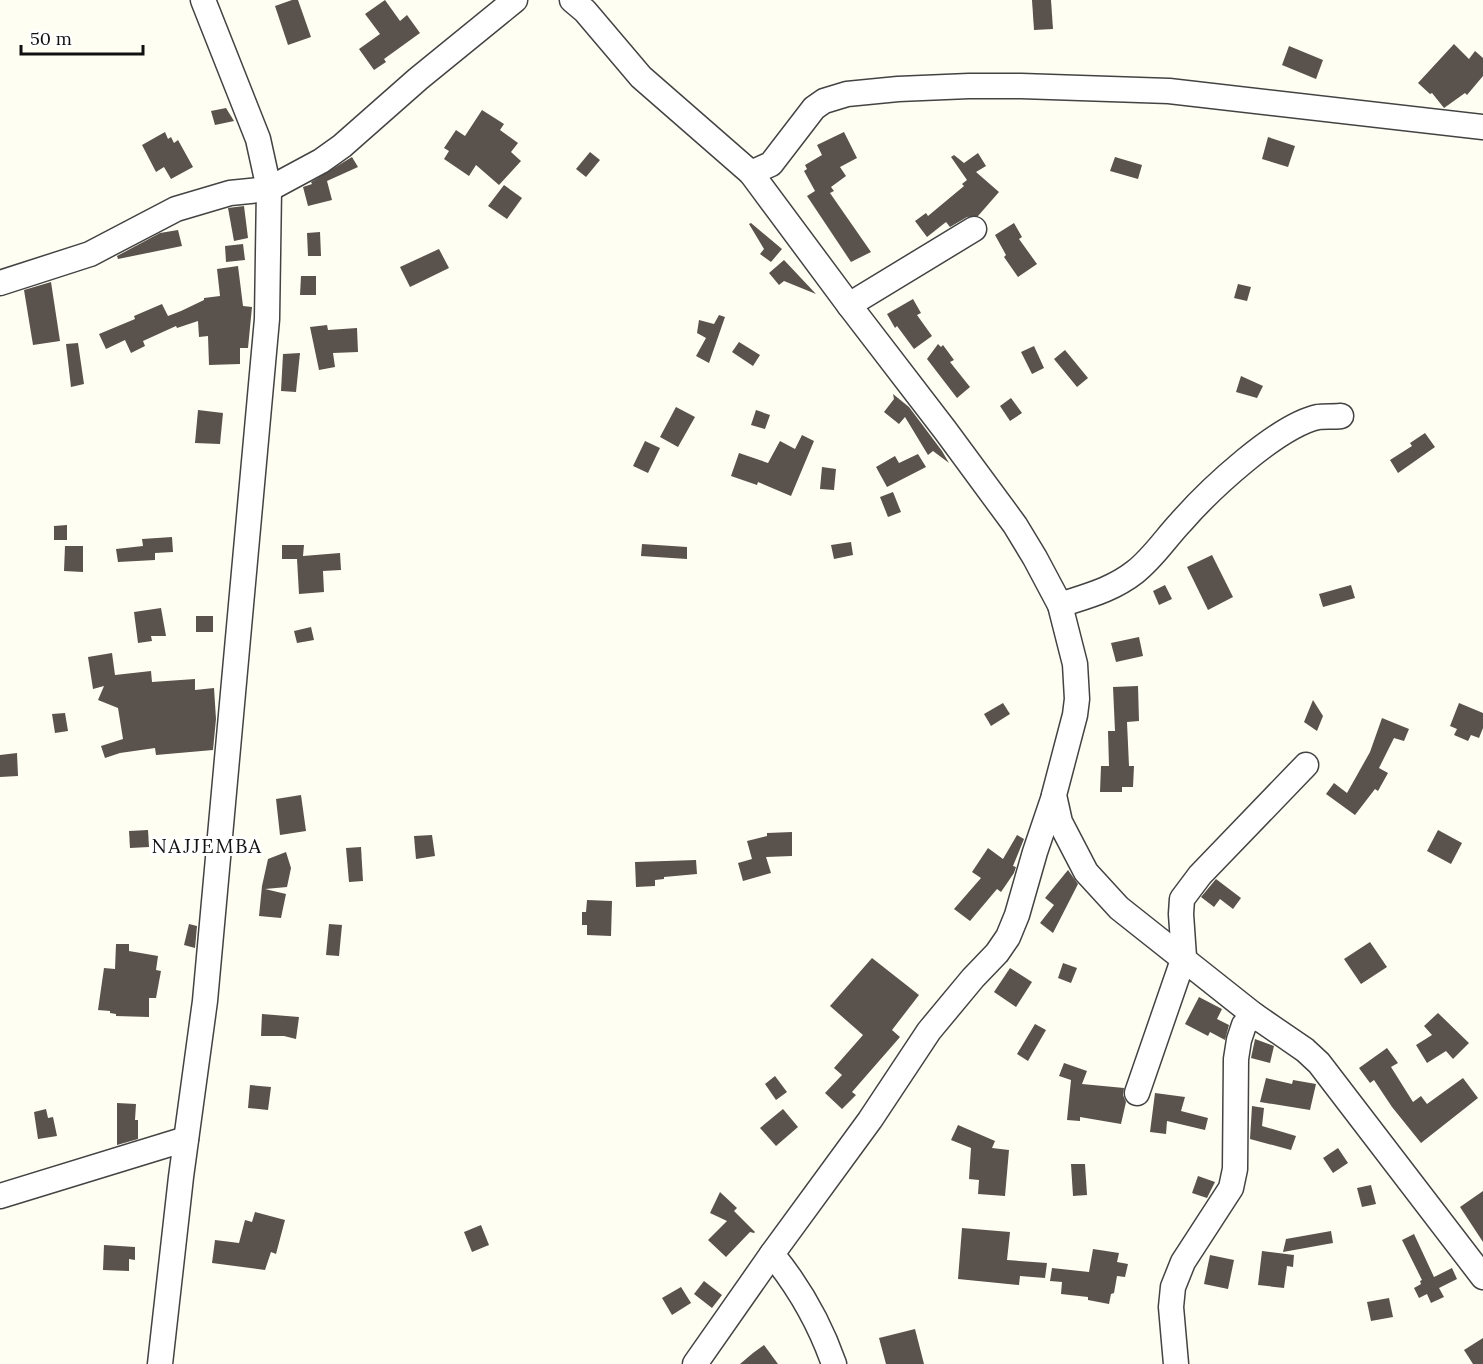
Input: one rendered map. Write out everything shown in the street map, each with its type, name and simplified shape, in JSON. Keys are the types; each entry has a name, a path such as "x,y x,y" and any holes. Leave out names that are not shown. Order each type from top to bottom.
{"street":[{"path":"160,1364 186,1139 205,1001 267,319 269,189 258,140 203,0"},
{"path":"0,282 90,254 176,209 230,193 269,189 321,161 342,146 418,79 515,0"},
{"path":"572,0 585,11 641,77 751,173 1015,525 1060,605 1073,656 1077,699 1054,795 1008,937 997,953 929,1031 870,1120 695,1364"},
{"path":"751,173 771,164 804,120 824,101 847,94 898,89 1021,86 1169,91 1483,127"},
{"path":"849,306 974,229"},
{"path":"1060,605 1108,589 1146,563 1202,497 1263,447 1317,417 1341,416"},
{"path":"1137,1093 1184,957 1180,914 1182,900 1200,875 1306,765"},
{"path":"1054,795 1063,829 1086,872 1119,908 1184,957 1254,1015 1305,1050 1330,1075 1483,1277"},
{"path":"1176,1364 1171,1307 1173,1287 1183,1262 1231,1188 1235,1168 1237,1049 1244,1025 1254,1015"},
{"path":"0,1196 186,1139"},
{"path":"772,1254 804,1298 834,1364"}],"building":[{"path":"298,0 311,37 288,45 275,6"},
{"path":"385,0 400,21 407,15 420,33 384,59 386,62 374,70 359,49 380,34 365,14"},
{"path":"1032,0 1051,0 1053,29 1034,30"},
{"path":"1454,44 1469,59 1475,51 1483,58 1483,76 1467,95 1465,93 1444,108 1432,93 1430,94 1418,83"},
{"path":"1289,46 1323,60 1316,79 1282,65"},
{"path":"226,108 234,121 215,125 211,111"},
{"path":"482,110 504,124 500,130 518,143 511,152 521,161 499,185 476,165 469,176 444,159 449,151 444,148 456,130 465,136"},
{"path":"165,132 168,139 171,137 174,143 178,140 193,167 171,179 164,167 156,172 142,145"},
{"path":"844,132 857,158 840,167 846,176 831,187 834,191 830,193 871,252 851,262 807,196 815,191 804,171 807,169 805,165 822,155 817,145"},
{"path":"1268,137 1295,146 1288,167 1262,159"},
{"path":"590,152 600,160 586,177 576,169"},
{"path":"978,153 986,166 976,172 999,192 978,216 967,217 950,227 946,222 927,237 915,221 926,213 928,216 964,186 962,184 967,180 951,157 954,155 964,163"},
{"path":"352,157 358,167 327,181 332,200 308,206 303,187 312,184 311,182"},
{"path":"1115,157 1142,165 1138,179 1110,171"},
{"path":"504,185 522,198 507,219 488,206"},
{"path":"244,206 248,238 234,241 228,208"},
{"path":"751,223 782,249 771,262 760,254 764,249 749,224"},
{"path":"1014,223 1022,237 1019,239 1037,264 1018,277 1004,257 1006,255 995,235"},
{"path":"178,230 182,246 118,259 117,256 160,233"},
{"path":"320,232 321,256 308,256 307,233"},
{"path":"243,244 245,260 226,262 225,246"},
{"path":"439,249 449,268 410,287 400,267"},
{"path":"784,260 816,294 784,281 779,285 769,273"},
{"path":"238,266 243,306 252,307 248,348 240,348 240,364 209,365 208,336 199,337 198,321 177,328 176,326 143,341 145,346 131,353 125,340 106,349 99,334 135,319 134,316 162,304 168,316 204,298 220,296 217,269"},
{"path":"301,276 316,276 316,295 300,295"},
{"path":"51,282 60,341 33,345 24,290"},
{"path":"1238,284 1251,287 1247,301 1234,298"},
{"path":"913,299 921,313 917,315 932,336 914,349 897,326 895,328 887,314"},
{"path":"719,315 725,317 709,363 696,356 706,338 697,333 699,320 714,324"},
{"path":"327,325 328,330 357,328 358,352 333,353 335,367 319,370 310,327"},
{"path":"739,342 760,355 753,366 732,352"},
{"path":"78,343 84,384 71,387 66,344"},
{"path":"938,344 941,347 943,345 954,360 950,362 970,387 957,398 927,359"},
{"path":"1034,346 1044,368 1032,374 1021,352"},
{"path":"1065,350 1088,378 1077,387 1054,359"},
{"path":"300,353 296,392 281,391 283,354"},
{"path":"1241,376 1263,386 1257,398 1236,392"},
{"path":"893,394 909,407 949,463 933,451 928,455 905,417 899,424 884,412 894,399"},
{"path":"1011,398 1022,413 1010,421 1000,406"},
{"path":"676,407 695,417 678,447 660,437"},
{"path":"198,410 223,413 220,444 195,443"},
{"path":"756,410 770,415 765,429 751,425"},
{"path":"1425,433 1435,447 1398,473 1390,460 1412,446 1410,443"},
{"path":"802,435 814,441 791,496 758,482 757,485 731,476 739,453 768,463 780,441 795,449"},
{"path":"645,441 660,448 648,473 633,466"},
{"path":"918,454 926,467 887,487 876,467 895,456 899,463"},
{"path":"822,467 836,469 834,490 820,489"},
{"path":"893,492 901,512 888,517 880,497"},
{"path":"67,525 67,540 54,540 54,526"},
{"path":"172,537 173,552 155,553 155,560 118,562 116,549 143,546 142,539"},
{"path":"851,542 853,555 834,559 831,545"},
{"path":"642,544 687,547 687,559 641,556"},
{"path":"282,545 304,545 303,556 340,553 341,570 323,571 324,592 299,594 297,559 282,559"},
{"path":"65,546 83,546 83,572 64,571"},
{"path":"1212,555 1233,597 1208,610 1187,567"},
{"path":"1165,585 1172,599 1159,605 1153,591"},
{"path":"1351,585 1355,598 1323,607 1319,594"},
{"path":"161,608 166,636 151,636 152,641 138,643 134,612"},
{"path":"196,616 213,616 213,632 196,632"},
{"path":"311,627 314,640 297,643 294,631"},
{"path":"1139,637 1143,656 1116,662 1111,643"},
{"path":"112,653 115,675 151,671 152,682 195,679 195,690 214,688 216,719 213,750 156,755 155,748 120,753 105,758 101,746 123,739 118,708 98,700 104,686 93,689 88,657"},
{"path":"1138,686 1139,721 1127,722 1129,766 1134,766 1133,787 1122,787 1122,792 1100,792 1101,766 1109,766 1108,731 1115,731 1113,687"},
{"path":"1313,700 1323,716 1317,731 1304,722"},
{"path":"1003,703 1010,714 991,726 984,714"},
{"path":"1459,703 1483,713 1483,728 1479,738 1471,735 1468,741 1454,735 1457,729 1450,726"},
{"path":"65,713 68,731 55,733 52,714"},
{"path":"1382,718 1409,729 1404,741 1394,738 1379,768 1388,773 1378,791 1375,789 1355,815 1326,794 1334,783 1347,793 1370,752"},
{"path":"17,753 18,776 0,777 0,755"},
{"path":"301,795 306,831 280,835 276,799"},
{"path":"148,830 149,847 130,848 129,831"},
{"path":"1438,830 1462,843 1451,864 1427,851"},
{"path":"792,832 792,856 766,857 771,873 743,881 738,863 752,859 747,841 767,836 767,833"},
{"path":"432,835 435,856 416,859 414,836"},
{"path":"1017,835 1024,839 1013,866 1016,867 1014,873 1001,892 997,889 970,921 954,909 981,878 972,872 988,848 1003,859"},
{"path":"361,847 363,881 349,882 346,848"},
{"path":"286,852 291,868 287,887 265,889 286,894 281,918 259,916 268,859"},
{"path":"696,860 697,874 664,877 664,879 655,880 655,886 636,887 635,862"},
{"path":"1068,870 1078,884 1053,933 1040,923 1054,905 1045,898"},
{"path":"1216,879 1241,898 1233,909 1220,899 1214,907 1201,897"},
{"path":"587,900 612,901 611,936 587,935 587,925 582,925 582,912 586,912"},
{"path":"189,924 197,926 195,948 184,945"},
{"path":"329,924 342,925 339,956 326,955"},
{"path":"1370,942 1387,967 1361,984 1344,959"},
{"path":"116,944 129,944 129,951 158,956 156,970 161,971 156,998 149,998 149,1017 116,1016 110,1011 98,1010 104,968 115,969"},
{"path":"872,958 919,995 892,1030 900,1037 852,1092 856,1095 842,1109 825,1093 842,1075 834,1068 863,1035 830,1006"},
{"path":"1063,963 1077,968 1071,983 1058,978"},
{"path":"1010,968 1032,982 1016,1007 994,992"},
{"path":"1199,997 1222,1009 1217,1019 1229,1025 1225,1040 1210,1032 1208,1036 1185,1024"},
{"path":"1438,1013 1469,1043 1453,1059 1446,1051 1427,1063 1416,1045 1432,1035 1424,1026"},
{"path":"262,1014 299,1017 296,1039 284,1036 261,1036"},
{"path":"1035,1024 1046,1030 1028,1061 1017,1054"},
{"path":"1255,1039 1274,1046 1270,1063 1251,1058"},
{"path":"1387,1048 1398,1063 1391,1067 1413,1102 1421,1096 1427,1104 1463,1078 1478,1098 1421,1143 1374,1080 1370,1083 1359,1068"},
{"path":"1064,1063 1087,1071 1082,1084 1124,1088 1123,1095 1126,1102 1121,1124 1080,1117 1080,1121 1067,1120 1071,1080 1059,1076"},
{"path":"775,1076 787,1092 776,1100 765,1084"},
{"path":"1266,1078 1292,1084 1293,1080 1316,1084 1310,1110 1260,1102"},
{"path":"250,1085 271,1087 268,1110 248,1108"},
{"path":"1155,1093 1185,1097 1181,1111 1208,1118 1205,1130 1167,1121 1166,1134 1150,1132"},
{"path":"117,1103 136,1104 135,1120 138,1120 138,1139 117,1145"},
{"path":"1252,1106 1264,1108 1262,1126 1296,1136 1291,1150 1250,1139"},
{"path":"46,1109 48,1118 53,1117 57,1136 38,1139 34,1112"},
{"path":"783,1109 798,1127 776,1146 760,1128"},
{"path":"958,1125 995,1141 992,1148 1009,1150 1005,1196 978,1194 979,1180 969,1179 971,1148 951,1140"},
{"path":"1338,1148 1348,1163 1333,1173 1323,1158"},
{"path":"1071,1164 1085,1164 1087,1195 1073,1196"},
{"path":"1198,1176 1215,1182 1207,1198 1192,1193"},
{"path":"1371,1185 1376,1204 1362,1207 1357,1188"},
{"path":"1483,1191 1483,1242 1460,1207"},
{"path":"720,1192 737,1208 734,1211 755,1232 750,1232 726,1257 708,1240 727,1221 710,1213"},
{"path":"255,1212 285,1220 276,1254 271,1252 265,1270 212,1263 215,1240 239,1243 245,1220 252,1222"},
{"path":"481,1225 489,1245 472,1252 464,1232"},
{"path":"962,1228 1010,1232 1007,1260 1047,1263 1045,1278 1020,1276 1019,1285 958,1279"},
{"path":"1331,1231 1333,1243 1283,1252 1286,1239"},
{"path":"1414,1234 1434,1277 1452,1268 1457,1279 1439,1288 1444,1297 1431,1303 1427,1294 1419,1298 1414,1288 1421,1284 1422,1280 1402,1240"},
{"path":"104,1245 135,1247 135,1260 129,1259 129,1271 103,1270"},
{"path":"1093,1249 1119,1253 1117,1262 1128,1264 1125,1277 1117,1276 1109,1304 1088,1300 1088,1297 1061,1294 1062,1282 1050,1281 1052,1268 1089,1272"},
{"path":"1262,1251 1294,1255 1293,1267 1287,1266 1284,1288 1258,1285"},
{"path":"1210,1255 1234,1260 1228,1289 1204,1284"},
{"path":"704,1281 722,1295 712,1308 694,1294"},
{"path":"681,1287 691,1303 672,1315 662,1298"},
{"path":"1389,1298 1393,1317 1371,1321 1367,1302"},
{"path":"915,1329 924,1364 886,1364 879,1338"},
{"path":"1483,1338 1483,1364 1473,1364 1464,1350"},
{"path":"764,1345 778,1364 740,1364 753,1353"}],"district":[{"name":"NAJJEMBA","path":"207,846"}]}
